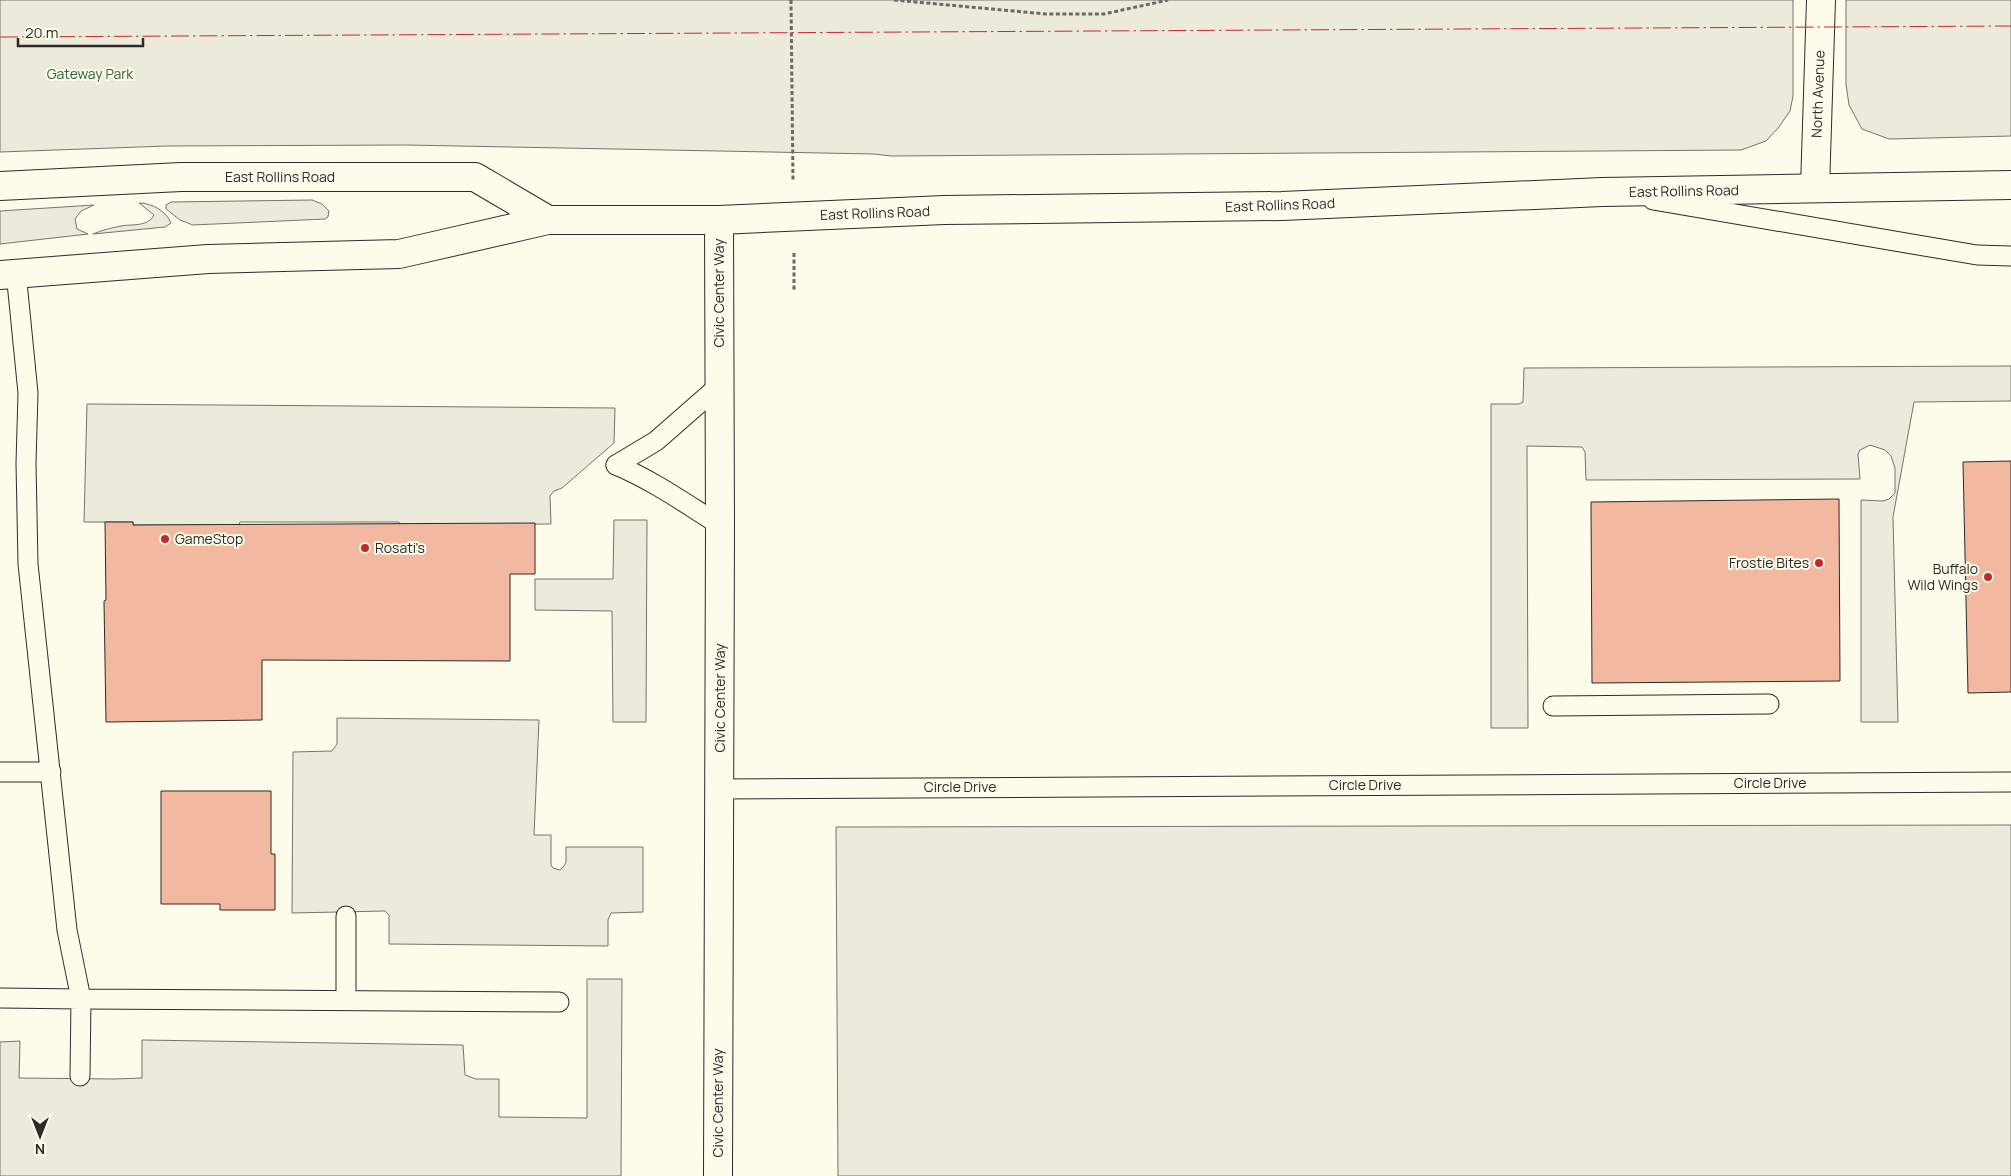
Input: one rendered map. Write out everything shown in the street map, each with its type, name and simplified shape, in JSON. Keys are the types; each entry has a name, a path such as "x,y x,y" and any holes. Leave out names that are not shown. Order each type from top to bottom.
{"main road":[{"name":"North Avenue","path":"1815,188 1821,0"},
{"name":"East Rollins Road","path":"0,186 181,177 475,177 548,220"},
{"name":"East Rollins Road","path":"8,274 208,259 398,254 548,220 719,220 944,210 1282,206 1602,192 2011,185"},
{"name":"Civic Center Way","path":"718,1176 719,220"}],"lane":[{"path":"1602,192 1977,255 2011,256"},
{"path":"8,274 28,393 26,523 28,564 66,930 81,999 80,1076"},
{"path":"720,385 656,440 616,466 640,475 720,525"},
{"path":"1552,706 1769,704"},
{"path":"0,772 51,772"},
{"name":"Circle Drive","path":"719,789 2011,782"},
{"path":"346,916 346,1000"},
{"path":"0,998 559,1002"}],"path":[{"path":"791,0 792,153"},
{"path":"894,0 1046,14 1104,14 1168,0"}],"green space":[{"name":"Gateway Park","path":"0,0 1793,0 1793,96 1790,111 1766,141 1741,150 891,156 874,154 406,145 167,146 0,152"},
{"path":"1846,0 2011,0 2011,136 1889,139 1862,129 1849,105 1846,84"},
{"path":"312,200 322,204 329,211 328,217 325,219 193,225 180,220 166,209 166,205 171,202"},
{"path":"139,203 149,204 158,208 171,223 165,227 93,234 125,225 148,222 154,215"},
{"path":"94,205 81,211 75,219 77,229 88,234 0,244 0,211"}],"shaded area":[{"path":"2011,366 2011,401 1914,402 1893,517 1898,722 1861,722 1861,500 1883,501 1889,499 1895,493 1895,468 1891,456 1885,450 1870,445 1860,450 1858,454 1860,479 1586,480 1585,452 1582,447 1527,446 1528,728 1491,728 1491,404 1519,404 1523,402 1524,368"},
{"path":"87,404 615,408 614,443 550,496 551,524 400,525 399,522 240,522 239,525 133,525 133,522 84,522"},
{"path":"614,520 647,520 646,722 613,722 612,611 535,610 535,579 613,579"},
{"path":"337,718 539,720 534,835 551,835 551,865 553,868 560,870 566,862 566,847 643,847 643,912 611,913 608,920 608,946 389,944 389,915 385,911 292,913 293,752 332,751 337,744"},
{"path":"2011,825 2011,1176 838,1176 836,827"},
{"path":"587,979 622,979 621,1176 0,1176 0,1042 20,1041 19,1078 114,1079 142,1078 142,1040 463,1045 465,1075 476,1079 499,1079 499,1117 587,1118"}],"building":[{"name":"Buffalo Wild Wings","path":"2011,461 2011,692 1968,693 1963,462"},
{"path":"1839,499 1840,681 1592,683 1591,502"},
{"path":"105,522 133,522 133,525 535,523 535,574 510,574 510,661 262,660 262,720 106,722"},
{"path":"161,791 271,791 271,854 275,854 275,910 220,910 220,904 161,904"}],"power":[{"path":"0,37 2011,26"}],"place":[{"name":"GameStop","path":"165,539"},
{"name":"Rosati's","path":"365,548"},
{"name":"Frostie Bites","path":"1819,563"},
{"name":"Buffalo Wild Wings","path":"1988,577"}]}
